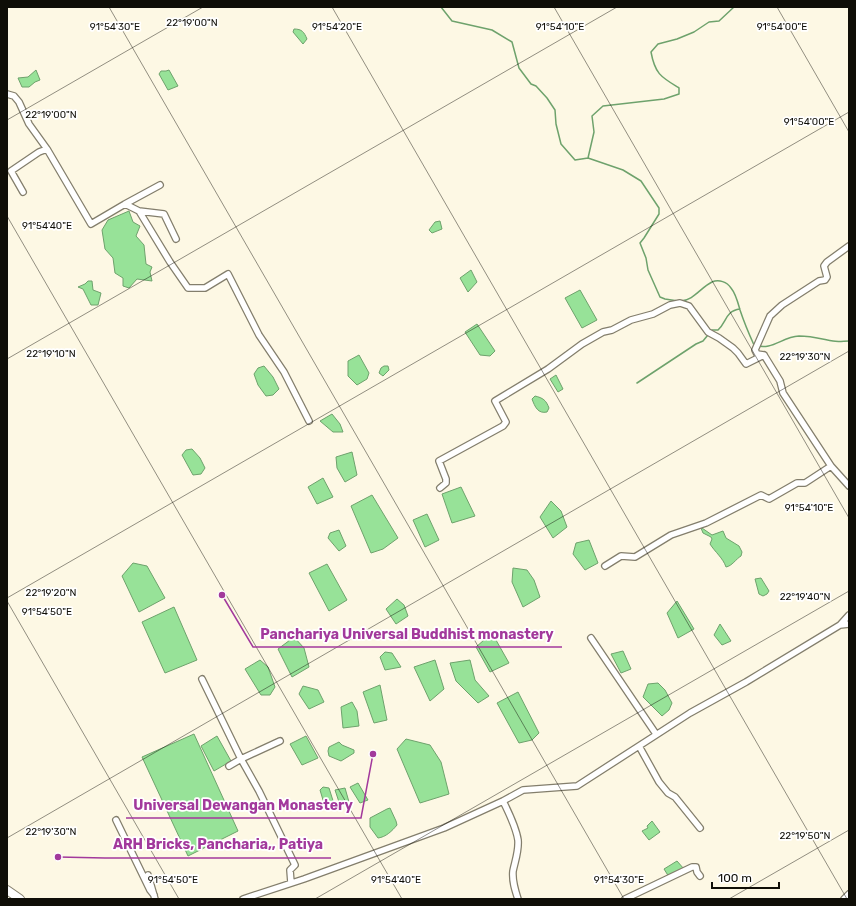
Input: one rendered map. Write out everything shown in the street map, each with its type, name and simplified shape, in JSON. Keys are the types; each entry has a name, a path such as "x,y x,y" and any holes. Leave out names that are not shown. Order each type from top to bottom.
{"highway":[{"path":"7,890 20,899"}],"street":[{"path":"7,94 14,96 19,102 30,124 47,149 91,224 160,185"},
{"path":"23,192 11,171 38,152 47,149"},
{"path":"125,204 139,211 164,214 176,238"},
{"path":"139,211 170,262 188,288 205,288 228,274 259,335 284,372 308,421"},
{"path":"764,355 757,354 755,350 770,316 782,305 819,281 825,280 828,277 824,266 827,262 849,246"},
{"path":"440,488 446,483 446,479 439,461 503,426 506,422 495,401 548,369 582,344 603,332 612,330 631,320 653,314 670,305 680,303 690,306 708,332 719,338 738,353 746,364 764,355"},
{"path":"764,355 780,381 783,393 831,466 849,486"},
{"path":"605,566 621,556 635,557 671,535 706,523 761,495 769,500 797,483 805,483 831,466"},
{"path":"243,899 292,883 444,828 503,801 523,790 577,786 690,713 746,682 840,625 849,615"},
{"path":"840,625 849,624"},
{"path":"591,638 656,734"},
{"path":"202,679 295,865 290,870 292,883"},
{"path":"229,766 280,741"},
{"path":"639,746 659,782 668,793 675,797 700,828"},
{"path":"503,801 514,826 518,840 517,856 513,872 514,888 518,899"},
{"path":"116,820 154,897"},
{"path":"625,899 692,867 696,867 700,876"},
{"path":"148,875 154,897"},
{"path":"844,899 849,894"}],"shaded area":[{"path":"294,29 301,30 305,34 307,39 303,44 293,32"},
{"path":"36,70 40,80 29,87 22,87 18,78 28,77"},
{"path":"169,70 178,86 168,90 159,74 161,71"},
{"path":"129,211 133,222 140,226 136,236 144,245 146,264 152,267 150,272 152,281 137,279 129,288 123,286 123,278 115,273 113,258 105,249 102,230 108,220"},
{"path":"440,221 442,229 432,233 429,230 435,222"},
{"path":"471,270 477,282 468,292 460,278"},
{"path":"88,281 92,281 93,290 101,293 98,305 91,305 83,289 78,287"},
{"path":"580,290 597,320 582,328 565,298"},
{"path":"477,324 495,351 490,356 480,355 465,332"},
{"path":"359,355 369,373 367,379 357,385 348,376 348,361"},
{"path":"264,366 273,377 279,389 273,395 266,396 258,385 254,374 258,368"},
{"path":"388,366 389,370 383,376 379,373 381,368"},
{"path":"556,375 563,389 558,392 550,379"},
{"path":"535,396 545,401 549,408 547,412 539,411 534,405 532,399"},
{"path":"332,414 340,424 343,432 333,432 320,421"},
{"path":"192,449 200,458 205,468 201,474 193,475 182,455 186,450"},
{"path":"352,452 357,475 345,482 337,468 336,457"},
{"path":"323,478 333,497 317,504 308,487"},
{"path":"461,487 475,516 452,523 442,494"},
{"path":"372,495 398,538 383,549 371,553 351,506"},
{"path":"551,501 561,511 567,527 553,538 540,517"},
{"path":"427,514 439,540 425,547 413,520"},
{"path":"701,528 712,535 723,531 726,538 739,546 742,552 741,556 726,567 710,544 712,539 711,537 703,533"},
{"path":"339,530 346,546 339,551 328,538 330,533"},
{"path":"589,540 598,563 585,570 573,554 576,543"},
{"path":"133,563 147,566 165,598 139,612 122,576"},
{"path":"327,564 347,600 329,611 309,573"},
{"path":"513,568 527,570 534,580 540,597 523,607 512,582"},
{"path":"761,578 769,591 763,596 759,594 755,579"},
{"path":"397,599 404,605 408,616 396,624 386,609"},
{"path":"677,601 694,629 678,638 667,613"},
{"path":"174,607 197,660 165,673 142,622"},
{"path":"720,624 731,641 722,645 714,635"},
{"path":"492,633 509,663 490,672 476,647"},
{"path":"294,637 304,648 309,667 292,677 278,649"},
{"path":"623,651 631,669 621,673 611,654"},
{"path":"385,652 392,653 401,667 385,670 380,657"},
{"path":"260,660 268,667 275,687 270,695 261,695 245,669"},
{"path":"435,660 444,689 430,701 414,667"},
{"path":"470,660 475,680 489,696 478,703 456,681 450,663"},
{"path":"658,683 665,690 672,703 669,710 662,716 643,697 648,684"},
{"path":"380,685 387,720 374,723 363,692"},
{"path":"303,686 318,690 324,702 309,709 299,694"},
{"path":"518,692 539,733 532,740 519,743 497,703"},
{"path":"352,702 357,711 359,726 343,728 341,707"},
{"path":"194,734 238,831 188,856 142,757"},
{"path":"217,736 231,761 214,771 201,746"},
{"path":"306,736 318,758 302,765 290,744"},
{"path":"406,739 430,745 441,762 449,794 420,803 397,749"},
{"path":"339,742 342,745 354,750 354,753 341,761 329,756 328,751 329,747"},
{"path":"358,783 368,800 360,803 350,787"},
{"path":"323,787 329,788 335,807 326,810 320,790"},
{"path":"345,788 349,802 340,805 335,790"},
{"path":"390,808 397,825 386,835 378,838 370,827 370,818"},
{"path":"652,821 660,832 649,840 642,831 648,828 647,826"},
{"path":"677,861 684,869 669,877 664,869"}],"waterway":[{"path":"441,7 452,21 492,30 512,42 519,68 531,84 536,86 547,98 555,110 556,124 561,144 575,160 588,158 623,170 641,181 659,208 659,214 640,243 646,258 648,270 660,297 678,301"},
{"path":"588,158 594,132 592,116 603,106 664,99 679,94 679,88 663,78 657,70 651,52 658,44 677,39 694,32 709,22 719,21 734,7"},
{"path":"681,301 690,298 708,284 715,281 720,281 727,284 734,293 754,345 767,346 799,336 835,341 849,341"},
{"path":"637,383 696,344 703,341 712,330 718,330 721,327 729,314 740,309"}],"place":[{"name":"Panchariya Universal Buddhist monastery","path":"222,595"},
{"name":"Universal Dewangan Monastery","path":"373,754"},
{"name":"ARH Bricks, Pancharia,, Patiya","path":"58,857"}]}
